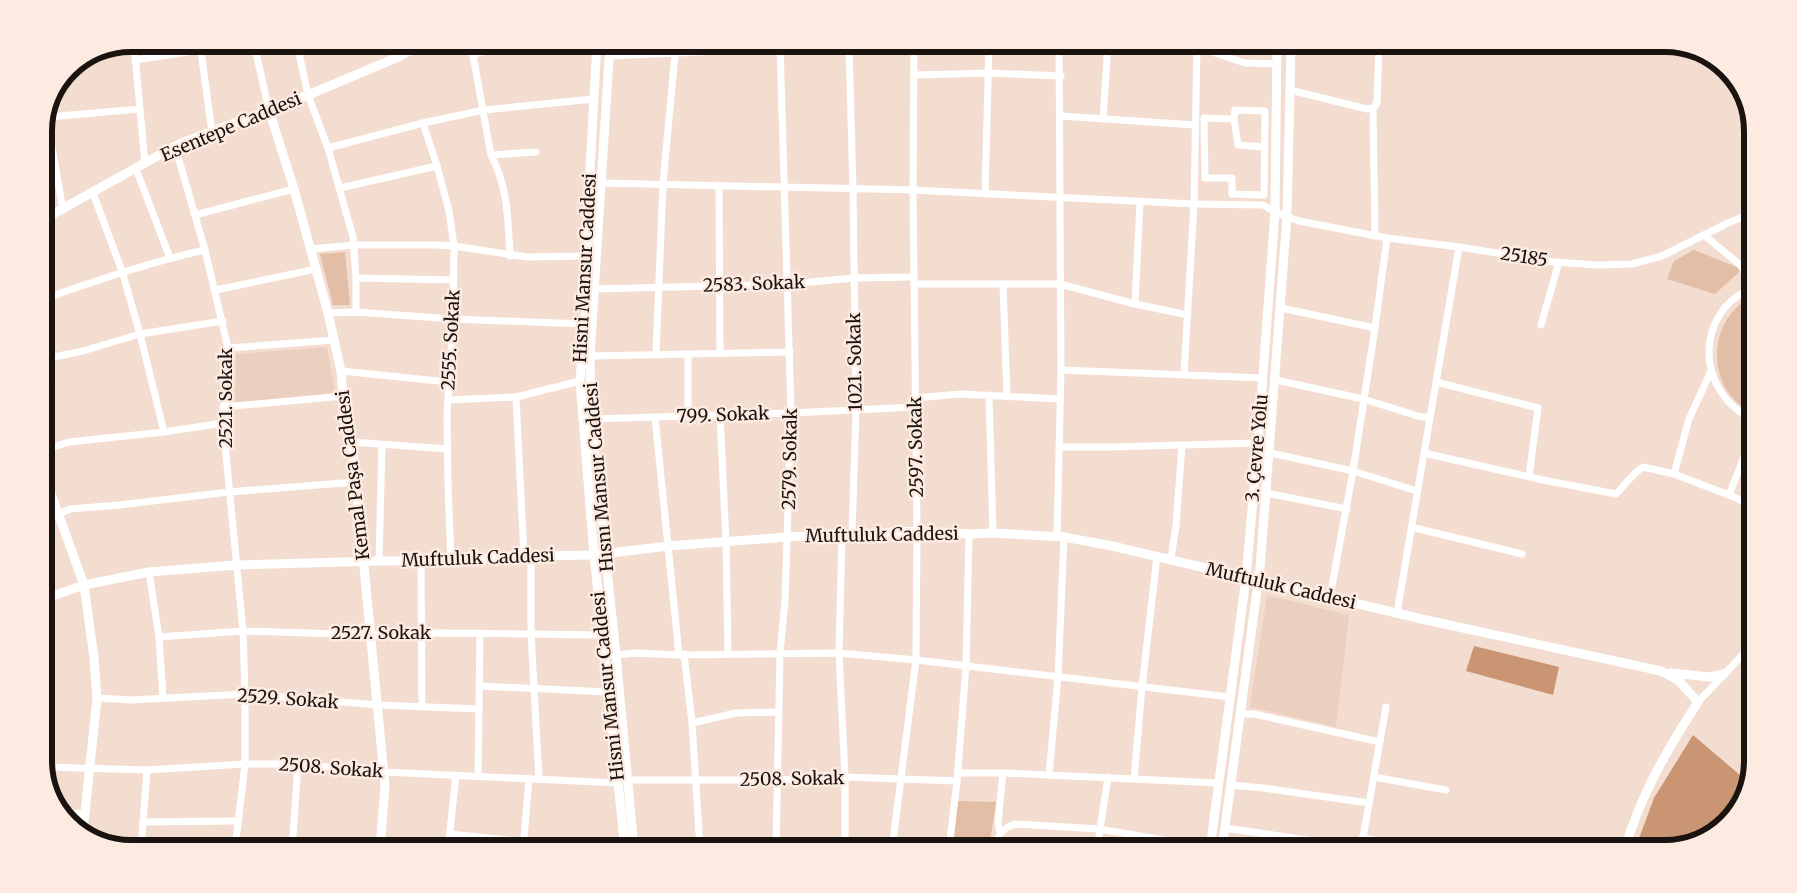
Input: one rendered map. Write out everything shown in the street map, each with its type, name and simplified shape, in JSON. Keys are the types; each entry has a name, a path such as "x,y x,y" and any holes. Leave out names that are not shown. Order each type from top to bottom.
{"street":[{"path":"134,52 145,164"},
{"path":"135,60 175,52"},
{"path":"201,52 212,132"},
{"path":"256,52 270,110"},
{"path":"299,52 308,95 328,148 349,218 354,245 356,312"},
{"path":"396,52 396,58"},
{"name":"Esentepe Caddesi","path":"53,215 176,146 308,95 407,52"},
{"path":"482,52 474,54 491,155 506,195 510,256"},
{"name":"Hisni Mansur Caddesi","path":"597,52 589,187 585,324 580,381 599,554 603,635 622,781 625,840"},
{"name":"Hısnı Mansur Caddesi","path":"609,52 590,356 590,419 599,554 616,655 622,781 632,840"},
{"path":"609,56 676,52 663,183 656,355"},
{"name":"2579. Sokak","path":"776,840 780,653 788,537 792,413 780,52"},
{"name":"1021. Sokak","path":"849,52 856,410 852,534"},
{"name":"2597. Sokak","path":"893,840 916,660 916,398 913,281 914,52"},
{"path":"985,194 989,52"},
{"path":"1049,775 1058,677 1061,537 1059,447 1061,370 1059,52"},
{"path":"1103,119 1108,52"},
{"path":"1184,374 1194,204 1197,52"},
{"path":"1213,52 1246,63 1277,64"},
{"name":"3. Çevre Yolu","path":"1211,840 1246,578 1258,443 1275,212 1277,52"},
{"name":"3. Çevre Yolu","path":"1223,840 1259,581 1270,453 1287,216 1290,52"},
{"path":"1375,236 1373,108 1377,103 1379,52"},
{"path":"914,75 989,74 1060,76"},
{"path":"1290,90 1367,109 1373,108"},
{"path":"328,148 423,123 484,110 594,99"},
{"path":"54,116 140,109"},
{"name":"Kemal Paşa Caddesi","path":"270,110 311,249 335,340 352,442 369,635 384,772 385,786 381,840"},
{"path":"1234,120 1204,118 1205,178 1232,178 1232,194 1264,195 1264,147 1264,111 1235,110 1234,120 1238,145 1264,147"},
{"path":"1060,116 1196,126"},
{"name":"2555. Sokak","path":"423,123 438,166 449,211 454,246 453,319 448,382 451,561"},
{"name":"2521. Sokak","path":"176,146 216,290 228,348 223,423 243,631 246,694 244,764 236,840"},
{"path":"53,148 63,210"},
{"path":"491,155 536,152"},
{"path":"1195,158 1204,158"},
{"path":"340,188 438,166"},
{"path":"136,169 170,258"},
{"name":"25185","path":"601,183 913,190 1140,202 1263,205 1298,221 1386,238 1559,262 1598,265 1632,264 1662,256 1744,217"},
{"path":"720,185 720,354"},
{"path":"195,214 294,189"},
{"path":"93,193 122,271 140,334 164,432"},
{"path":"1136,304 1140,202"},
{"path":"1704,235 1744,269"},
{"path":"1330,598 1353,471 1375,328 1386,238"},
{"path":"311,249 354,245 454,246 510,256 588,256"},
{"path":"1397,613 1458,247"},
{"path":"53,296 122,271 205,250"},
{"path":"1541,325 1559,262"},
{"path":"216,290 316,269"},
{"path":"356,278 454,280"},
{"name":"2583. Sokak","path":"595,289 720,284 788,284 854,278 1003,284 1060,284 1136,304 1188,315"},
{"path":"1003,284 1007,396"},
{"path":"1744,291 1738,294 1723,310 1713,328 1709,350 1711,371 1718,388 1728,402 1744,415"},
{"path":"1280,308 1375,328"},
{"path":"328,313 356,312 453,319 585,324"},
{"path":"53,357 83,351 140,334 223,321"},
{"path":"228,348 335,340"},
{"path":"590,356 790,352"},
{"path":"688,354 688,416"},
{"path":"1061,370 1263,378"},
{"path":"341,371 448,382"},
{"path":"1674,474 1689,419 1711,371"},
{"path":"1276,380 1363,399 1430,418"},
{"path":"448,400 516,397 580,381"},
{"path":"1436,382 1538,408 1529,476"},
{"path":"916,398 960,394 1060,399"},
{"path":"989,395 993,533"},
{"path":"223,407 343,396"},
{"path":"516,397 539,779"},
{"name":"799. Sokak","path":"590,419 916,407"},
{"path":"720,414 726,542 728,653"},
{"path":"655,417 681,654 692,723 699,840"},
{"path":"53,447 69,442 164,432 223,423"},
{"path":"352,442 448,449"},
{"path":"1059,447 1258,443"},
{"path":"379,561 382,444"},
{"path":"1171,559 1176,526 1182,445"},
{"path":"1270,453 1353,471 1417,491"},
{"path":"1424,453 1616,494 1633,473 1643,466 1674,474 1744,502"},
{"path":"1728,495 1744,456"},
{"path":"53,517 70,509 229,492 356,482"},
{"path":"1266,493 1347,509"},
{"path":"53,500 84,585 94,658 96,698 84,824"},
{"path":"1411,527 1522,554"},
{"name":"Muftuluk Caddesi","path":"53,596 84,585 149,572 236,565 451,561 527,555 599,554 668,546 788,537 917,531 1061,537 1158,556 1330,598 1661,672 1678,680 1698,702"},
{"path":"950,840 958,773 966,666 969,534"},
{"path":"842,535 839,653 845,777 845,840"},
{"path":"1134,779 1142,687 1158,556"},
{"path":"421,561 422,706"},
{"path":"149,572 159,637 163,698"},
{"name":"2527. Sokak","path":"159,637 243,631 369,635 531,633 603,635"},
{"path":"478,776 480,633"},
{"path":"616,655 635,653 839,653 916,660 1230,697"},
{"path":"1629,840 1647,791 1678,733 1698,702 1744,653"},
{"path":"1661,672 1705,677 1724,674"},
{"path":"479,686 609,692"},
{"name":"2529. Sokak","path":"96,698 163,698 246,694 378,705 479,709"},
{"path":"1375,840 1362,838 1386,707"},
{"path":"692,723 736,713 779,712"},
{"path":"1241,714 1254,714 1380,742"},
{"name":"2508. Sokak","path":"53,767 147,770 244,764 298,764 384,772 539,779 622,781 777,780 845,777 957,782"},
{"path":"293,840 298,764"},
{"path":"142,840 147,770"},
{"path":"958,773 1108,777 1218,783"},
{"path":"1001,832 998,822 1003,773"},
{"path":"449,840 456,775"},
{"path":"1098,840 1108,777"},
{"path":"1374,777 1446,790"},
{"path":"524,840 529,778"},
{"path":"1231,786 1263,788 1369,803"},
{"path":"72,813 85,814"},
{"path":"143,822 238,821"},
{"path":"998,840 1001,832 1006,827 1014,824 1100,829 1160,840"},
{"path":"1225,828 1303,840"},
{"path":"450,834 487,840"}],"shaded area":[{"path":"1694,250 1739,268 1739,272 1715,294 1667,279 1674,261"},
{"path":"345,252 350,305 333,305 320,254"},
{"path":"1744,303 1744,406 1737,402 1726,388 1719,372 1717,354 1719,337 1726,321 1737,307"},
{"path":"327,347 336,398 235,402 236,354"},
{"path":"1267,595 1349,615 1336,727 1250,707"},
{"path":"1474,646 1559,667 1553,695 1466,671"},
{"path":"1693,735 1740,775 1744,770 1742,782 1728,810 1714,824 1696,835 1676,840 1638,840 1654,798"},
{"path":"958,801 996,802 990,840 952,840"}]}
